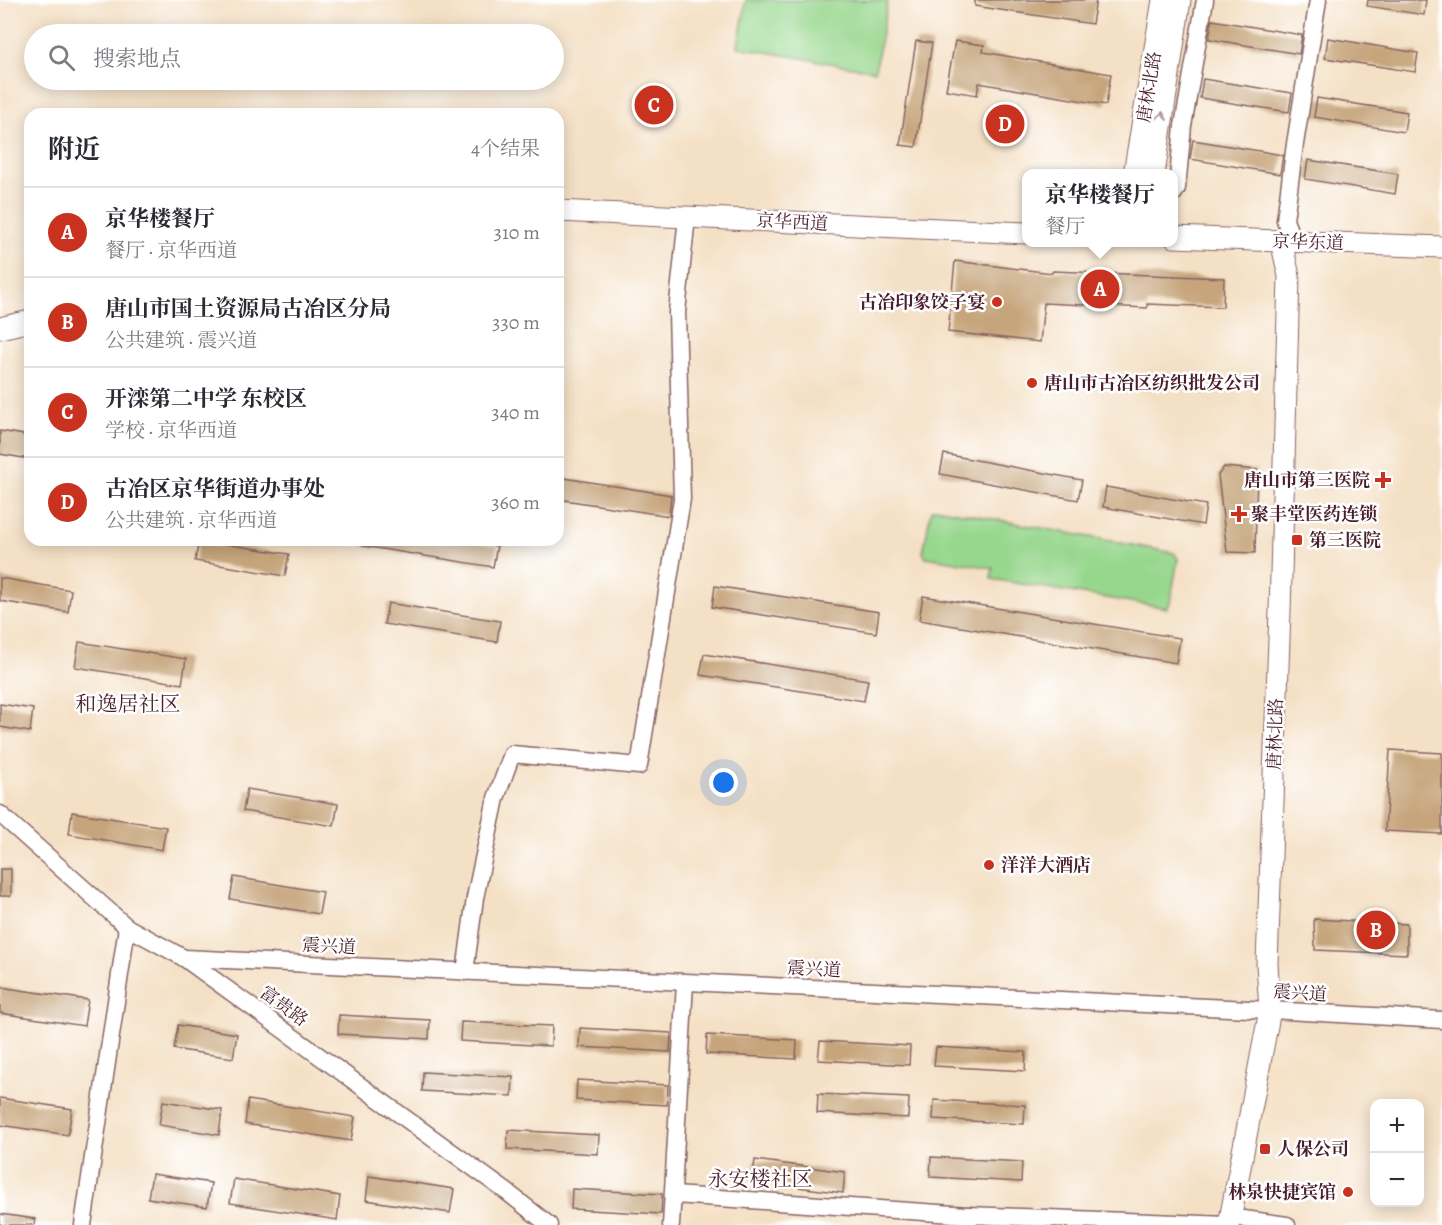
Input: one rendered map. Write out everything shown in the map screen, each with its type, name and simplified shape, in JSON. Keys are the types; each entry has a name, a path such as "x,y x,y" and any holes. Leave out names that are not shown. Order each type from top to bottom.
{"main road":[{"name":"唐林北路","path":"1135,169 1163,0"},
{"name":"唐林北路","path":"1155,169 1180,0"},
{"name":"京华西道","path":"564,211 1022,233"},
{"name":"京华东道","path":"1178,237 1442,247"},
{"name":"唐林北路","path":"1236,1223 1276,1011 1280,969 1288,730 1289,600 1301,271 1287,241"},
{"path":"0,328 24,322"}],"street":[{"path":"1178,188 1183,126 1205,0"},
{"path":"1287,241 1285,220 1318,0"},
{"path":"465,972 475,898 494,809 512,754 639,766 682,499 677,312 687,217"},
{"name":"富贵路","path":"0,814 127,927 184,958 507,1192 549,1225"},
{"path":"83,1225 127,927"},
{"name":"震兴道","path":"184,958 1442,1020"},
{"path":"671,1225 685,982"},
{"path":"674,1195 967,1220 1287,1225"}],"green space":[{"path":"746,0 888,0 875,71 738,47"},
{"path":"936,508 1174,553 1178,559 1170,603 1167,608 991,579 993,568 926,557 923,553 931,510"}],"building":[{"path":"975,0 1096,0 1092,24 975,6"},
{"path":"1368,0 1426,0 1424,15 1367,6"},
{"path":"1212,20 1302,35 1299,54 1209,39"},
{"path":"1328,38 1418,53 1415,72 1325,58"},
{"path":"916,41 932,43 916,147 900,145"},
{"path":"955,41 984,45 983,52 1111,74 1106,105 979,83 977,95 946,90"},
{"path":"1203,79 1292,93 1289,112 1200,98"},
{"path":"1317,98 1407,112 1404,132 1314,117"},
{"path":"1193,140 1283,155 1280,174 1190,159"},
{"path":"1308,160 1398,174 1395,194 1305,179"},
{"path":"955,261 1052,273 1053,271 1224,278 1223,307 1147,304 1147,308 1044,303 1040,342 948,332"},
{"path":"0,431 24,435 24,458 0,454"},
{"path":"944,454 1082,480 1078,500 940,474"},
{"name":"聚丰堂医药连锁","path":"1224,467 1257,470 1255,553 1227,552 1218,475"},
{"path":"564,478 671,495 669,516 564,500"},
{"path":"1106,487 1206,505 1203,525 1103,507"},
{"path":"198,546 238,546 289,554 285,576 195,561"},
{"path":"363,546 497,546 493,567"},
{"path":"0,578 71,590 68,612 0,601"},
{"path":"715,586 879,612 876,633 712,607"},
{"path":"923,596 1180,638 1176,663 919,620"},
{"path":"388,603 500,621 497,642 384,624"},
{"path":"79,642 186,659 182,684 75,667"},
{"path":"704,654 868,680 864,701 700,675"},
{"path":"0,704 33,709 30,732 0,727"},
{"path":"1390,750 1442,753 1442,834 1385,831"},
{"path":"247,789 338,804 334,826 243,811"},
{"path":"72,812 166,827 162,850 69,834"},
{"path":"0,869 11,869 11,896 0,896"},
{"path":"234,877 323,892 319,914 230,899"},
{"path":"1314,919 1407,924 1407,954 1315,950"},
{"path":"0,987 88,1000 84,1026 0,1013"},
{"path":"339,1015 430,1020 429,1039 338,1034"},
{"path":"461,1022 552,1026 551,1046 460,1041"},
{"path":"178,1025 237,1034 233,1058 174,1049"},
{"path":"580,1028 671,1033 670,1052 579,1047"},
{"path":"707,1035 797,1040 796,1059 706,1054"},
{"path":"820,1041 910,1046 909,1065 818,1060"},
{"path":"936,1047 1026,1052 1025,1071 934,1066"},
{"path":"423,1072 513,1077 512,1096 422,1091"},
{"path":"577,1080 668,1085 667,1105 576,1100"},
{"path":"818,1094 909,1098 908,1118 817,1113"},
{"path":"0,1098 72,1109 68,1135 0,1125"},
{"path":"248,1100 355,1117 351,1141 245,1124"},
{"path":"934,1100 1025,1105 1024,1124 933,1119"},
{"path":"163,1101 222,1110 219,1135 159,1125"},
{"path":"508,1130 599,1135 598,1154 507,1149"},
{"path":"931,1157 1022,1162 1021,1182 930,1177"},
{"path":"755,1160 845,1172 843,1193 752,1181"},
{"path":"152,1174 211,1183 207,1207 148,1198"},
{"path":"369,1176 454,1189 450,1213 366,1200"},
{"path":"234,1179 340,1196 337,1220 230,1203"},
{"path":"572,1189 662,1194 661,1214 571,1209"},
{"path":"0,1214 35,1219 34,1225 0,1225"}],"place":[{"name":"开滦第二中学 东校区","path":"654,105"},
{"name":"古冶区京华街道办事处","path":"1005,124"},
{"name":"京华楼餐厅","path":"1100,289"},
{"name":"古冶印象饺子宴","path":"997,302"},
{"name":"唐山市古冶区纺织批发公司","path":"1032,383"},
{"name":"唐山市第三医院","path":"1383,480"},
{"name":"聚丰堂医药连锁","path":"1239,514"},
{"name":"第三医院","path":"1297,540"},
{"name":"洋洋大酒店","path":"989,865"},
{"name":"唐山市国土资源局古冶区分局","path":"1376,930"},
{"name":"人保公司","path":"1265,1149"},
{"name":"林泉快捷宾馆","path":"1348,1192"}],"district":[{"name":"和逸居社区","path":"128,704"},
{"name":"永安楼社区","path":"760,1179"}]}
